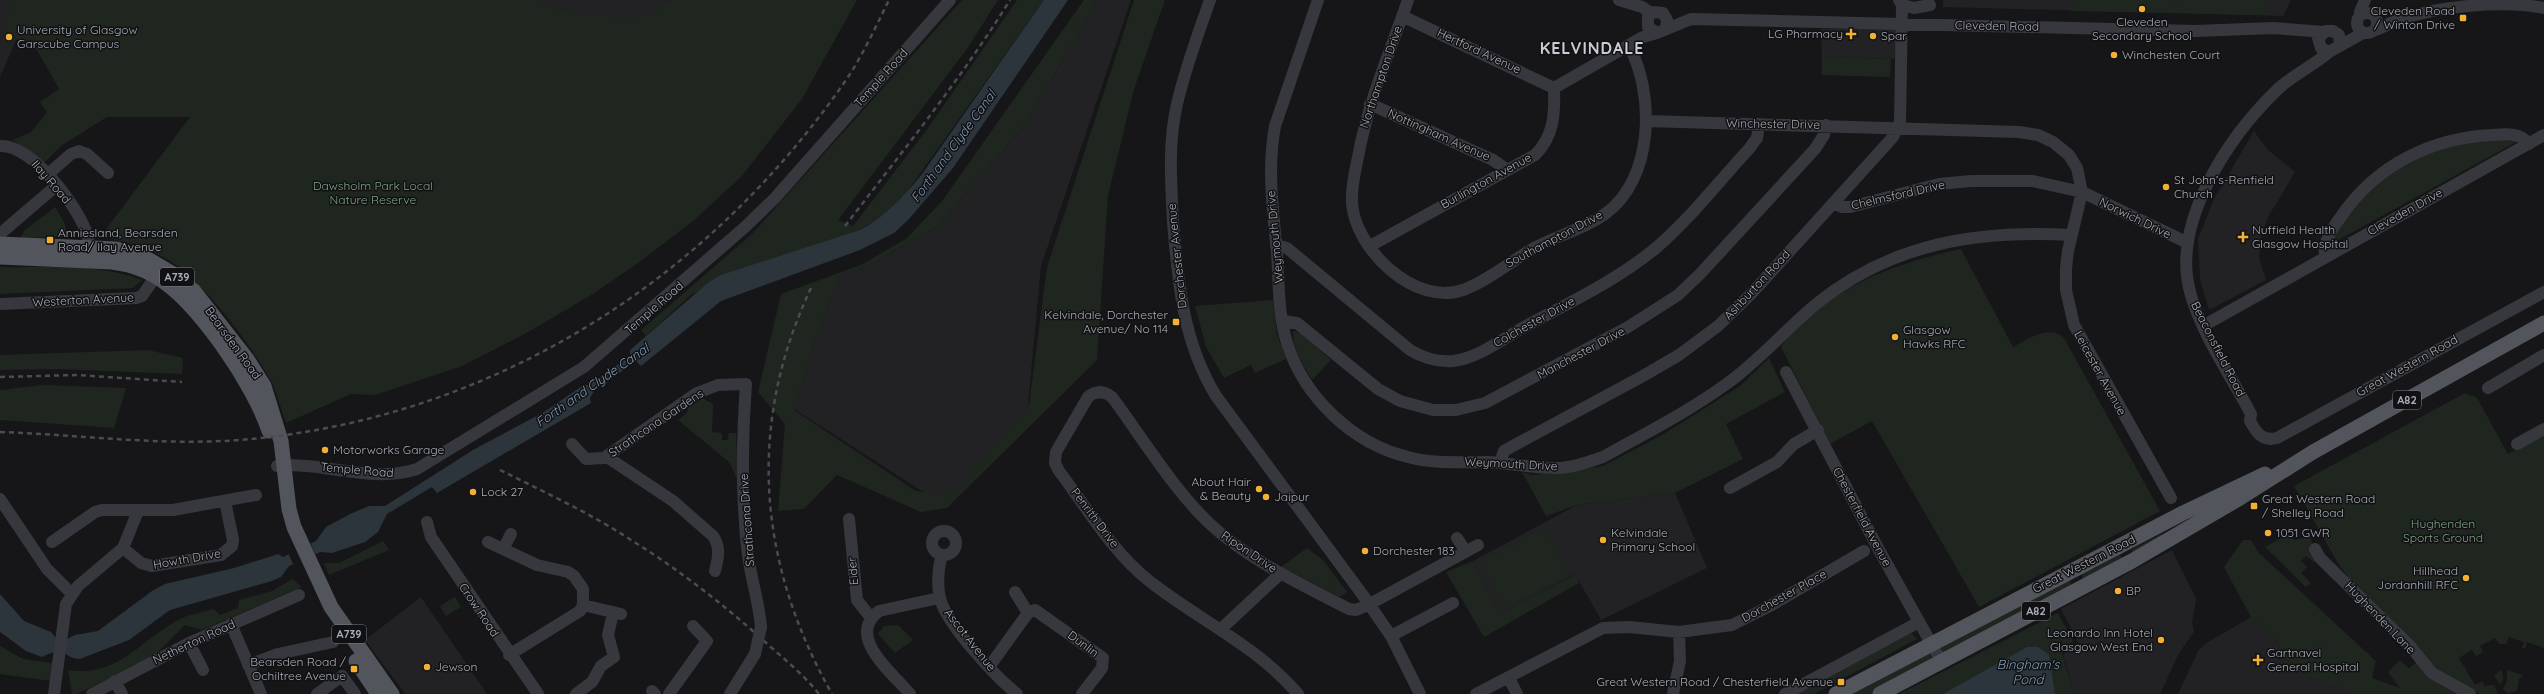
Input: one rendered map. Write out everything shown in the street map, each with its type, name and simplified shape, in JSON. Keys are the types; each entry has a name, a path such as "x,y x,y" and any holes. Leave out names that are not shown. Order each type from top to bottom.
{"main road":[{"name":"Bearsden Road","path":"0,244 88,254 125,264 156,276 189,304 249,384 269,429 281,465"},
{"name":"Bearsden Road","path":"0,257 88,254 116,249 146,258 173,274 194,291 258,374 278,428 281,465 298,547 332,625 378,694"},
{"name":"Great Western Road","path":"1880,694 2144,554 2313,452 2544,323"},
{"name":"Great Western Road","path":"1836,694 2232,488 2313,452"},
{"name":"Bearsden Road","path":"310,572 331,607 392,694"}],"street":[{"name":"Temple Road","path":"281,465 386,474 406,472 417,469 573,375 601,354 697,270 770,203 950,0"},
{"name":"Dorchester Avenue","path":"1210,0 1183,79 1176,105 1170,154 1178,280 1189,338 1208,383 1216,396 1327,545 1390,636 1420,694"},
{"name":"Weymouth Drive","path":"1318,0 1280,113 1271,147 1270,166 1276,245 1283,321 1287,344 1304,379 1332,414 1366,440 1409,458 1557,468 1603,458 1725,385 1817,304 1843,286 1910,253 1961,238 1980,235 2017,233 2071,235"},
{"name":"Northampton Drive","path":"1370,246 1358,224 1352,202 1354,177 1370,104 1408,0"},
{"path":"1554,88 1629,46 1654,25 1631,5 1619,0"},
{"path":"2365,0 2360,12 2367,22"},
{"path":"2340,45 2340,38 2337,33 2330,30 2322,43 2334,52 2367,22 2372,0"},
{"path":"2337,33 2367,22 2399,19 2429,11 2522,2 2544,8"},
{"path":"1898,128 1902,24 1900,3 1914,8 1931,3 1929,24"},
{"name":"Hertford Avenue","path":"1402,16 1554,88"},
{"name":"Cleveden Road","path":"1654,25 1691,19 2195,31 2274,28 2302,30 2322,43"},
{"name":"Beaconsfield Road","path":"2270,440 2259,436 2250,420 2251,414 2203,326 2189,291 2186,271 2188,243 2197,208 2204,192 2247,121 2278,89 2304,70 2322,43"},
{"name":"Southampton Drive","path":"1370,246 1395,273 1425,290 1444,293 1470,287 1536,247 1597,218 1612,208 1625,192 1638,164 1647,121 1642,82 1636,59 1629,46"},
{"name":"Burlington Avenue","path":"1370,246 1506,169 1535,155 1543,146 1552,128 1554,88"},
{"name":"Nottingham Avenue","path":"1370,104 1493,160 1506,169"},
{"name":"Winchester Drive","path":"1647,121 1898,128"},
{"name":"Colchester Drive","path":"1276,245 1287,248 1410,350 1431,359 1443,361 1462,359 1592,290 1640,260 1668,237 1749,149 1758,138 1759,124"},
{"name":"Manchester Drive","path":"1283,321 1298,323 1378,389 1400,401 1433,410 1456,410 1485,403 1628,327 1678,295 1700,274 1815,149 1826,125"},
{"name":"Leicester Avenue","path":"1898,128 2019,132 2038,135 2058,145 2073,160 2077,168 2082,192 2071,235 2066,268 2066,290 2074,325 2170,498"},
{"name":"Ashburton Road","path":"1500,463 1504,451 1679,355 1718,326 1752,293 1893,137 1898,128"},
{"path":"2325,256 2324,245 2328,237 2354,198 2369,183 2400,161 2431,147 2470,137 2511,134 2520,136 2528,144"},
{"name":"Cleveden Drive","path":"2203,326 2325,256 2544,136"},
{"name":"Ilay Road","path":"0,146 21,150 47,175 56,186 74,210 88,237 88,254"},
{"path":"47,175 71,154 79,151 87,154 108,173"},
{"name":"Chelmsford Drive","path":"1833,203 1850,207 1914,189 1971,181 2033,181 2082,192"},
{"path":"0,234 56,186"},
{"name":"Norwich Drive","path":"2082,192 2188,243"},
{"name":"Westerton Avenue","path":"0,304 136,298 142,296 156,276"},
{"name":"Great Western Road","path":"2270,440 2277,438 2544,292"},
{"path":"2488,388 2544,355"},
{"name":"Chesterfield Avenue","path":"1786,372 1941,661"},
{"name":"Strathcona Gardens","path":"572,444 586,459 607,457 697,393 718,385 746,384"},
{"name":"Strathcona Drive","path":"730,694 756,654 762,627 749,560 744,508 743,430 746,384"},
{"name":"Penrith Drive","path":"1112,397 1103,392 1092,394 1088,397 1056,452 1055,463 1127,560 1148,580 1268,664 1298,694"},
{"name":"Ripon Drive","path":"1112,397 1200,515 1229,540 1281,573 1349,609 1356,610 1368,605"},
{"path":"2517,444 2544,429"},
{"path":"1730,488 1777,462 1794,444 1818,430"},
{"path":"607,457 673,501 713,536 717,541 719,553 715,571"},
{"path":"52,542 95,512 110,509 138,511 173,510 256,495"},
{"path":"0,499 47,569 72,594"},
{"name":"Howth Drive","path":"123,548 141,563 152,566 221,555 232,546 233,540 224,501"},
{"path":"54,694 66,604 72,594 123,548 138,511"},
{"name":"Eider","path":"849,519 856,595 860,607 871,618"},
{"name":"Crow Road","path":"427,522 431,537 509,655 538,694"},
{"path":"504,549 511,534"},
{"path":"1457,538 1466,552"},
{"path":"488,542 537,565 568,572 574,576 583,589 583,605 580,611 509,655"},
{"path":"1368,605 1478,545"},
{"name":"Hughenden Lane","path":"2315,549 2320,558 2410,646 2432,673 2470,694"},
{"name":"Dorchester Place","path":"1476,694 1603,628 1629,627 1679,632 1732,625 1770,606 1864,551"},
{"name":"Ascot Avenue","path":"942,555 939,564 939,598 955,626 989,667 1017,694"},
{"path":"1221,630 1281,573"},
{"path":"989,667 1028,613 1015,592"},
{"name":"Netherton Road","path":"92,694 189,643 299,595"},
{"path":"910,694 869,645 867,627 871,618 882,610 939,598"},
{"path":"1390,636 1453,603"},
{"path":"576,694 592,682 600,666 614,657 608,635 617,613 583,605"},
{"name":"Dunlin","path":"1028,613 1033,610 1040,612 1102,658 1102,668 1082,694"},
{"path":"1785,694 1919,622"},
{"path":"230,624 261,694"},
{"path":"668,694 708,641 693,626"},
{"path":"1673,694 1680,661 1679,632"},
{"path":"248,665 278,654 333,642"},
{"path":"189,643 204,670"},
{"path":"317,694 342,676 354,694"},
{"path":"1509,678 1517,694"},
{"path":"115,681 122,694"}],"shaded area":[{"name":"University of Glasgow Garscube Campus","path":"0,0 34,0 0,77"},
{"path":"536,0 681,0 641,22 617,24 546,8"},
{"path":"1098,0 1131,0 1041,266 1028,405 1014,437 950,495 928,495 794,409 813,346 840,277 873,263 937,227 1024,126"},
{"name":"Cleveden Secondary School","path":"1943,0 2291,0 2283,16 1943,7"},
{"path":"1898,27 1896,59 1822,57 1821,29"},
{"path":"2254,131 2267,149 2295,172 2268,217 2261,237 2259,258 2266,280 2209,310 2200,280 2198,239 2214,199"},
{"name":"Kelvindale Primary School","path":"1675,493 1707,568 1601,620 1575,574 1500,614 1473,561 1577,505"},
{"path":"2172,550 2196,599 2192,622 2194,632 2179,653 2160,694 2074,694 2063,654 2079,644 2061,609"},
{"name":"Jewson","path":"421,597 487,694 405,694 365,640"},
{"name":"Gartnavel General Hospital","path":"2251,617 2278,643 2401,689 2405,694 2178,694 2198,651 2208,642"}],"green space":[{"name":"Dawsholm Park Local Nature Reserve","path":"11,0 537,0 567,12 633,18 646,15 673,0 857,0 802,99 741,177 692,222 638,263 593,294 523,335 462,366 375,395 351,394 286,423 272,383 263,368 226,315 196,282 167,259 151,251 101,236 190,117 107,117 61,146 45,162 43,161 13,140 31,132 47,112 40,102 59,89 37,50 5,34"},
{"path":"962,0 998,0 967,49 838,220 853,226 928,128 1017,0 1044,0 904,196 885,214 860,230 692,294 646,336 641,330 752,234"},
{"path":"1084,0 1098,0 1024,126 937,227 873,263 840,277 813,346 794,410 916,491 943,494 962,483 1029,405 1047,267 1134,0 1165,0 1134,89 1108,196 1097,360 947,508 921,512 837,475 804,509 778,511 785,424 758,392 781,294 863,264 907,238 942,201"},
{"name":"Cleveden Secondary School","path":"2073,0 2167,0 2171,2 2183,0 2267,0 2267,15 2070,11"},
{"path":"1822,57 1891,59 1890,77 1822,75"},
{"path":"2512,139 2518,141 2331,244 2354,208 2369,192 2403,165 2422,155 2442,148 2470,142"},
{"path":"55,207 65,224 67,237 20,238 25,230"},
{"path":"1961,249 2013,347 2038,334 2052,332 2064,338 2160,511 1979,607 1872,421 1830,444 1781,347 1789,336 1816,311 1853,286 1874,276 1916,260"},
{"path":"0,267 90,269 108,271 142,280 133,288 0,294"},
{"path":"1273,300 1277,334 1286,359 1255,373 1251,365 1224,378 1206,347 1195,306"},
{"path":"1293,331 1301,333 1331,360 1312,380 1296,350"},
{"path":"148,350 183,358 182,374 58,369 0,370 0,355"},
{"path":"1769,358 1785,392 1726,424 1743,459 1675,493 1577,505 1546,516 1522,472 1532,475 1603,466 1662,435 1740,386"},
{"path":"43,385 126,388 114,428 0,420 0,390"},
{"name":"Hughenden Sports Ground","path":"2465,393 2477,398 2508,454 2544,434 2544,648 2527,642 2525,649 2522,648 2524,642 2509,637 2506,644 2499,644 2495,638 2480,646 2483,652 2476,656 2472,650 2459,658 2475,685 2482,681 2485,686 2494,685 2498,694 2480,694 2439,674 2358,589 2339,565 2294,486"},
{"path":"702,398 713,404 712,432 722,433 722,440 728,440 729,433 736,433 738,481 729,462 678,420 687,413 688,408"},
{"path":"1545,527 1570,574 1504,608 1480,562"},
{"path":"2161,534 2163,539 2133,553 2131,550"},
{"path":"2286,535 2295,540 2310,537 2317,559 2314,562 2306,556 2301,561 2307,567 2301,573 2311,583 2306,587 2265,547"},
{"path":"2243,540 2251,540 2259,553 2376,661 2372,678 2400,688 2388,672 2400,660 2409,668 2417,662 2463,694 2353,694 2284,663 2278,643 2251,617 2224,567"},
{"path":"383,541 389,550 329,575 324,563 339,563"},
{"path":"1307,548 1324,561 1347,592 1340,597 1281,567"},
{"path":"2120,555 2123,560 2083,581 2081,572 2095,568"},
{"path":"1473,561 1500,614 1576,574 1579,583 1484,637 1446,572"},
{"path":"292,579 302,587 202,630 185,625 154,656 77,694 72,694 68,670 86,671 102,668 129,654 167,626 182,618 214,609 220,615 238,608 239,600 272,591"},
{"path":"2069,580 2072,586 1944,654 1940,645"},
{"path":"455,597 461,607 446,616 440,606"},
{"path":"2058,613 2073,641 2061,650 2074,694 1899,694"},
{"path":"898,625 913,640 895,653 878,634 884,626"},
{"path":"1911,633 1917,639 1814,694 1793,694"},
{"path":"0,646 23,659 53,663 51,681 0,674"},
{"path":"1929,651 1932,661 1870,694 1846,694"},
{"path":"2502,670 2503,680 2500,685 2494,675"},
{"path":"2507,670 2523,675 2519,679 2517,691 2507,694 2503,689 2507,681"}],"water":[{"name":"Forth and Clyde Canal","path":"1044,0 1068,0 953,168 908,220 894,233 860,250 721,301 641,366 636,361 594,391 590,398 591,403 437,493 432,487 387,514 378,532 365,542 332,553 320,552 289,566 281,577 272,581 170,610 129,640 80,659 71,657 61,652 50,653 42,657 26,651 0,632 0,594 24,621 51,632 55,637 67,639 75,635 98,631 152,591 165,584 234,568 278,554 283,557 316,541 326,527 350,514 369,506 385,506 473,450 544,412 582,386 590,384 630,356 630,350 709,282 721,275 860,230 894,205 922,174"},
{"name":"Bingham's Pond","path":"2027,647 2038,647 2049,655 2055,694 1943,694"}],"pier":[{"path":"310,542 316,556 294,566 288,553"}],"railway":[{"path":"0,432 130,440 195,442 261,438 349,423 435,399 516,365 592,323 664,273 731,215 792,151 846,80 864,51 889,0"},
{"path":"845,226 951,87 1010,0"},
{"path":"811,288 790,340 776,391 770,443 769,494 776,544 788,595 807,645 832,694"},
{"path":"0,377 77,375 182,382"},
{"path":"500,470 567,503 615,530 666,563 716,600 748,627 800,673 819,694"}],"place":[{"name":"Cleveden Secondary School","path":"2142,9"},
{"name":"Cleveden Road / Winton Drive","path":"2463,18"},
{"name":"LG Pharmacy","path":"1851,34"},
{"name":"Spar","path":"1873,36"},
{"name":"University of Glasgow Garscube Campus","path":"9,37"},
{"name":"Winchesten Court","path":"2114,55"},
{"name":"St John’s-Renfield Church","path":"2166,187"},
{"name":"Nuffield Health Glasgow Hospital","path":"2243,237"},
{"name":"Anniesland, Bearsden Road/ Ilay Avenue","path":"50,240"},
{"name":"Kelvindale, Dorchester Avenue/ No 114","path":"1176,322"},
{"name":"Glasgow Hawks RFC","path":"1895,337"},
{"name":"Motorworks Garage","path":"325,450"},
{"name":"About Hair & Beauty","path":"1259,489"},
{"name":"Lock 27","path":"473,492"},
{"name":"Jaipur","path":"1266,497"},
{"name":"Great Western Road / Shelley Road","path":"2254,506"},
{"name":"1051 GWR","path":"2268,533"},
{"name":"Kelvindale Primary School","path":"1603,540"},
{"name":"Dorchester 183","path":"1365,551"},
{"name":"Hillhead Jordanhill RFC","path":"2466,578"},
{"name":"BP","path":"2118,591"},
{"name":"Leonardo Inn Hotel Glasgow West End","path":"2161,640"},
{"name":"Gartnavel General Hospital","path":"2258,660"},
{"name":"Jewson","path":"427,667"},
{"name":"Bearsden Road / Ochiltree Avenue","path":"354,669"},
{"name":"Great Western Road / Chesterfield Avenue","path":"1841,682"}],"district":[{"name":"KELVINDALE","path":"1592,48"}]}
